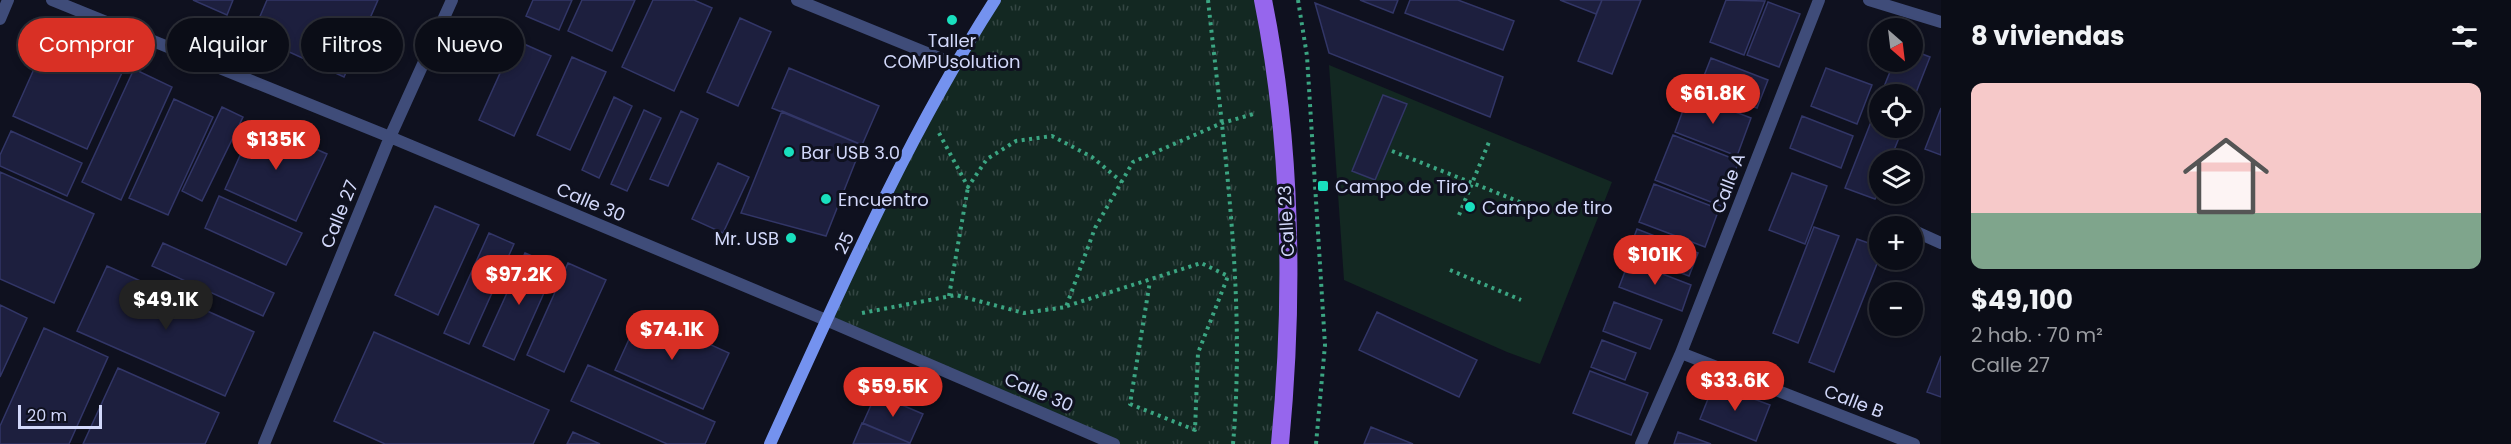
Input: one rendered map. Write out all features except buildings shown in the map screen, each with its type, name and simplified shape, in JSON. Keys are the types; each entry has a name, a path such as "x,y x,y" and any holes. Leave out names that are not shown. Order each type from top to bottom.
{"main road":[{"name":"25","path":"770,444 826,320 928,112 954,64 995,0"},
{"name":"Calle 23","path":"1263,0 1271,41 1278,107 1289,264 1280,444"}],"street":[{"path":"0,18 8,0"},
{"name":"Calle 30","path":"52,0 390,137 1114,444"},
{"name":"Calle 27","path":"264,444 390,137 452,0"},
{"path":"797,0 954,64"},
{"name":"Calle A","path":"1641,444 1681,353 1820,0"},
{"path":"1869,0 1941,22"},
{"path":"1923,235 1941,243"},
{"name":"Calle B","path":"1681,353 1914,444"}],"path":[{"path":"1208,0 1238,297 1237,394 1233,444"},
{"path":"1298,0 1307,56 1324,345 1316,444"},
{"path":"1066,307 1095,228 1133,162 1222,123 1278,107"},
{"path":"928,112 968,187"},
{"path":"949,297 968,187 987,159 1016,141 1052,136 1092,156 1122,182"},
{"path":"1459,215 1489,142"},
{"path":"1392,151 1545,212"},
{"path":"826,320 956,295 1024,314 1066,307 1201,263 1228,276 1198,353 1195,430 1130,404 1150,281"},
{"path":"1450,270 1521,300"}],"green space":[{"path":"995,0 1263,0 1287,215 1280,444 1114,444 826,320 928,112"},
{"name":"Campo de tiro","path":"1329,65 1612,182 1540,364 1507,352 1344,280"}],"place":[{"name":"Taller COMPUsolution","path":"952,20"},
{"name":"Bar USB 3.0","path":"789,152"},
{"name":"Campo de Tiro","path":"1323,186"},
{"name":"Encuentro","path":"826,199"},
{"name":"Campo de tiro","path":"1470,207"},
{"name":"Mr. USB","path":"791,238"}]}
